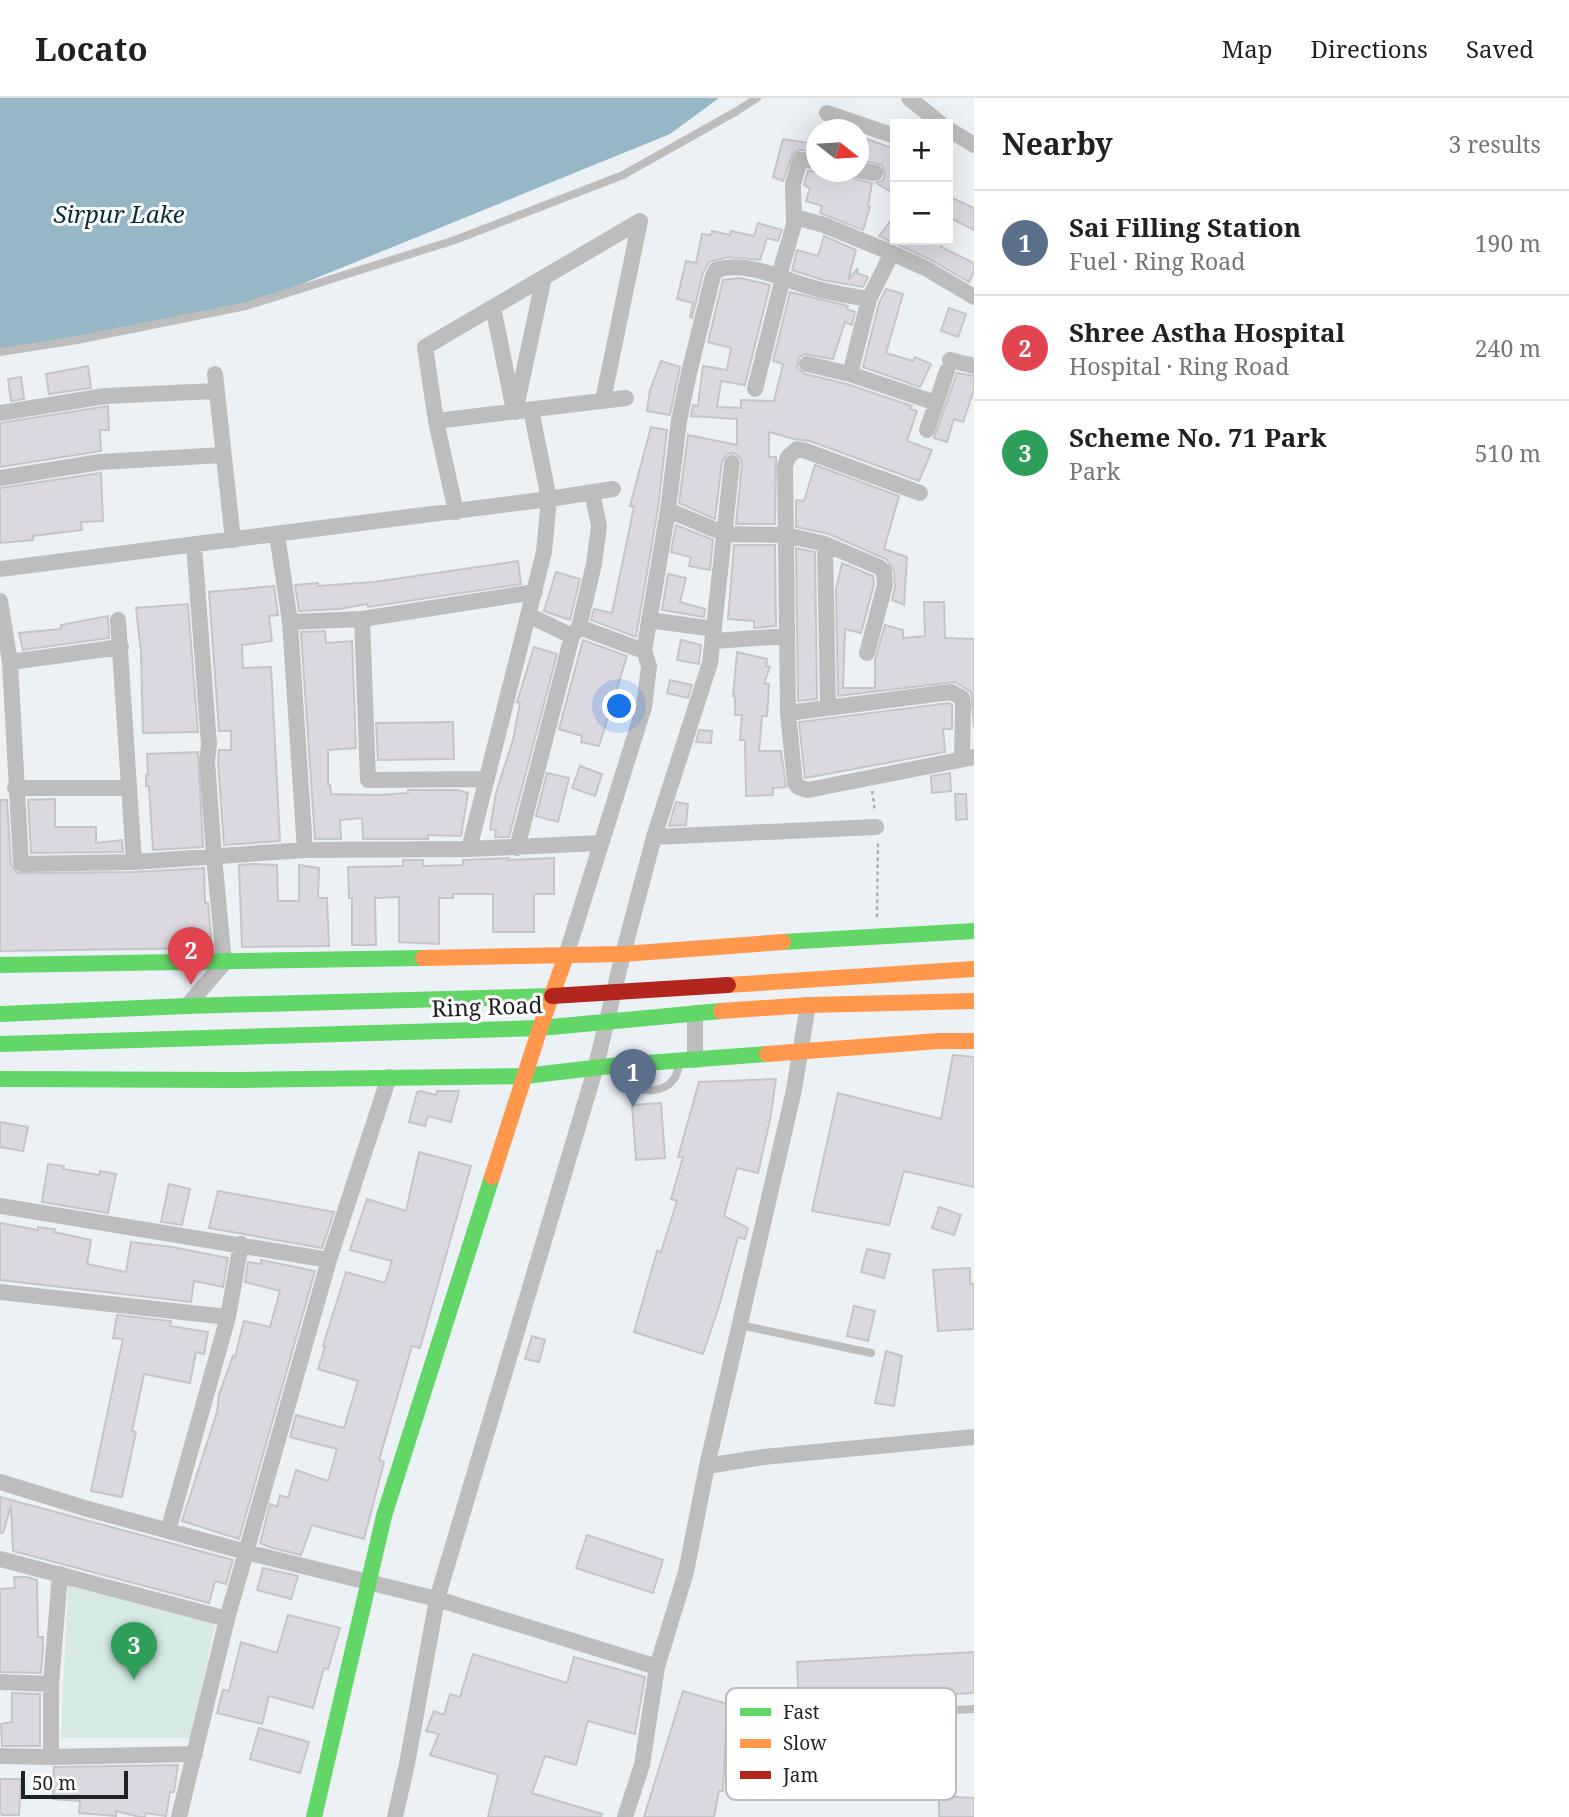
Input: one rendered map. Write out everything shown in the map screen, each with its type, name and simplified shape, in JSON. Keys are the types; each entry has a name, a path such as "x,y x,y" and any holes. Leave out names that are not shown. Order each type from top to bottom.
{"main road":[{"path":"0,965 566,956 876,934 974,931"},
{"path":"314,1817 384,1516 494,1179 540,1028 566,956"},
{"name":"Ring Road","path":"0,1014 551,996 974,969"},
{"name":"Ring Road","path":"0,1044 540,1028 808,1005 974,1001"},
{"path":"0,1079 237,1080 525,1076 595,1070 619,1065 974,1041"}],"street":[{"path":"908,98 935,119"},
{"path":"827,113 890,134"},
{"path":"953,132 974,145"},
{"path":"755,389 794,224 793,184 800,160 806,160"},
{"path":"869,172 875,173"},
{"path":"794,224 799,218 809,220 892,253 974,297"},
{"path":"456,512 436,421 425,347 640,220 603,400"},
{"path":"850,374 869,299 892,253"},
{"path":"566,956 644,707 649,666 644,651 668,510 679,421 688,373 713,276 716,270 729,267 869,299"},
{"path":"523,411 544,277"},
{"path":"469,849 535,592 544,552 549,499 493,307"},
{"path":"807,364 850,374 936,402"},
{"path":"927,430 948,365 974,366"},
{"path":"0,413 105,396 215,383 233,540"},
{"path":"436,421 626,398"},
{"path":"788,713 939,693 957,694 962,698 968,758 808,790 798,787 793,777 788,713 785,466 788,457 797,449 920,493"},
{"path":"0,478 100,462 223,455"},
{"path":"395,1817 438,1599 595,1070 622,954 654,837 710,663 732,463"},
{"path":"0,569 456,512 613,489"},
{"path":"517,848 594,564 599,526 592,492"},
{"path":"668,510 725,534 786,535 825,544 867,561 884,572 885,585 867,653"},
{"path":"277,534 290,622 305,850"},
{"path":"825,544 828,708"},
{"path":"187,1006 224,963 207,761 209,744 194,545"},
{"path":"290,622 362,619 535,592"},
{"path":"0,601 10,662 20,864 134,862 305,850 517,848 600,843"},
{"path":"528,615 575,632 644,651"},
{"path":"362,619 368,780 487,779"},
{"path":"118,620 134,862"},
{"path":"649,620 714,635 787,636"},
{"path":"10,662 121,648"},
{"path":"15,788 128,788"},
{"path":"654,837 876,827"},
{"path":"625,1817 642,1765 657,1667 686,1572 707,1466 794,1090 808,1005"},
{"path":"688,1060 695,1013"},
{"path":"179,1817 246,1552 329,1260 389,1077"},
{"path":"0,1206 329,1260"},
{"path":"168,1531 228,1317 241,1244"},
{"path":"0,1292 228,1317"},
{"path":"707,1466 764,1457 974,1437"},
{"path":"0,1482 246,1552 438,1599 657,1667"},
{"path":"0,1559 227,1619"},
{"path":"51,1757 51,1684 60,1574"},
{"path":"0,1682 51,1684"},
{"path":"0,1756 194,1754"}],"lane":[{"path":"0,352 77,340 246,306 455,240 624,175 757,98"},
{"path":"619,1065 627,1082 640,1089 653,1091 666,1087 688,1060"},
{"path":"740,1325 872,1353"},
{"path":"956,1710 974,1709"}],"path":[{"path":"871,776 878,843 876,934"}],"shaded area":[{"path":"68,1584 215,1623 192,1738 61,1738"}],"water":[{"name":"Sirpur Lake","path":"0,98 719,98 670,134 265,299 138,332 0,351"}],"building":[{"path":"783,139 806,142 806,150 793,153 783,181 773,177"},
{"path":"869,140 890,147 890,191 876,183 883,180 885,175 882,165 869,162"},
{"path":"806,178 806,182 872,183 870,207 863,230 820,213 822,206 806,201 810,188 804,185"},
{"path":"953,198 974,208 974,230 953,220"},
{"path":"890,222 890,241 879,236"},
{"path":"758,223 782,230 778,241 767,238 760,260 728,257 709,262 703,273 692,318 690,317 693,303 677,299 686,261 696,263 702,234 711,235 712,231 730,235 731,231 754,236"},
{"path":"824,236 856,250 848,280 858,268 857,273 868,277 863,287 823,280 792,270 797,250 818,256"},
{"path":"898,245 942,245 941,247 974,263 974,271 969,282"},
{"path":"740,278 770,285 745,385 721,381 717,407 741,408 741,400 774,401 783,364 773,361 790,292 848,306 847,309 855,312 852,325 845,322 833,359 805,354 799,357 797,368 805,374 847,384 912,406 910,409 917,411 907,441 932,450 919,481 810,441 769,432 769,457 776,457 775,524 736,524 742,463 741,458 734,453 727,454 722,461 715,519 679,503 688,435 737,445 737,419 691,416 693,405 698,406 703,366 727,370 731,348 708,342 723,280"},
{"path":"886,289 903,294 886,353 913,361 915,357 931,364 920,387 863,367 879,303"},
{"path":"949,308 966,314 958,337 941,331"},
{"path":"661,361 680,367 670,415 647,411 650,390"},
{"path":"88,366 91,388 49,394 46,374"},
{"path":"957,373 974,376 974,390 963,422 954,419 947,442 934,438"},
{"path":"21,377 24,399 11,401 8,379"},
{"path":"108,406 109,430 100,430 101,451 0,467 0,423"},
{"path":"651,427 667,430 658,508 636,637 591,620 594,609 612,613 634,507 630,506"},
{"path":"815,465 899,496 884,549 907,557 904,605 892,600 894,571 886,559 829,534 796,527 796,500 804,501"},
{"path":"101,473 103,521 81,522 82,530 33,536 33,540 0,543 0,488"},
{"path":"676,525 713,540 710,570 689,566 691,557 671,552"},
{"path":"734,545 775,545 776,626 754,628 754,621 728,619"},
{"path":"796,548 815,552 817,699 798,701"},
{"path":"518,561 521,584 368,607 367,604 339,609 299,611 295,585 374,582"},
{"path":"842,563 873,576 874,584 861,633 845,629 843,688 875,688 875,660 885,625 903,630 903,638 925,636 924,602 944,602 945,638 974,639 974,727 971,692 955,682 838,696 836,589"},
{"path":"556,572 580,579 570,620 544,611"},
{"path":"668,574 686,578 680,602 705,609 704,617 662,610"},
{"path":"274,586 278,615 269,616 272,641 242,645 243,668 271,667 280,841 224,845 218,761 219,750 231,750 231,731 219,731 209,592"},
{"path":"188,604 198,732 143,733 141,652 136,608"},
{"path":"108,616 109,638 23,650 19,633 61,629 61,625"},
{"path":"325,631 326,643 352,641 356,748 328,750 328,785 331,794 378,795 408,793 408,790 457,790 468,793 461,836 363,839 362,818 340,820 341,839 315,839 301,632"},
{"path":"583,640 627,656 599,746 581,742 582,736 559,729"},
{"path":"681,640 701,645 699,664 677,660"},
{"path":"534,647 557,654 509,837 495,837 496,830 490,829 496,793 513,740 520,703 517,702"},
{"path":"737,652 767,659 766,666 770,667 764,683 769,684 767,716 762,716 759,751 781,751 786,787 773,788 773,795 746,796 745,740 740,740 742,715 735,715 733,696"},
{"path":"670,680 692,685 688,698 667,693"},
{"path":"949,703 952,705 952,729 943,729 945,752 805,778 799,722"},
{"path":"453,722 454,759 378,760 376,723"},
{"path":"699,730 712,731 711,743 696,742"},
{"path":"198,752 203,847 153,850 149,786 146,786 147,754"},
{"path":"580,766 602,774 595,796 572,788"},
{"path":"547,773 569,778 558,822 536,816"},
{"path":"950,773 951,791 932,793 931,776"},
{"path":"955,794 966,794 967,819 956,820"},
{"path":"55,799 55,827 96,827 96,843 122,840 123,852 31,853 28,800"},
{"path":"0,800 7,800 11,865 17,873 134,872 204,868 205,903 208,903 212,948 0,951"},
{"path":"676,802 688,804 686,825 669,826"},
{"path":"509,858 508,860 554,858 554,894 534,894 534,932 493,932 493,894 453,894 453,898 439,898 439,944 399,942 399,897 375,898 376,945 352,945 352,898 349,898 348,867 403,866 403,860 423,860 423,866 463,865 463,860"},
{"path":"239,865 277,865 278,901 299,901 299,865 319,868 318,898 327,898 329,946 242,947"},
{"path":"953,1055 974,1057 974,1187 904,1171 889,1225 812,1211 838,1093 941,1119"},
{"path":"776,1079 758,1173 737,1168 724,1216 748,1228 745,1239 738,1237 703,1354 634,1332 657,1251 661,1252 677,1201 671,1199 683,1157 678,1157 699,1082"},
{"path":"437,1091 459,1091 451,1122 428,1116 425,1126 409,1122 417,1092 436,1095"},
{"path":"661,1103 665,1158 636,1160 632,1105"},
{"path":"0,1122 28,1127 23,1151 0,1147"},
{"path":"419,1152 471,1166 420,1348 412,1346 379,1460 384,1462 364,1539 312,1525 301,1555 269,1547 260,1543 270,1504 277,1507 280,1495 288,1498 296,1470 328,1481 337,1449 290,1437 296,1415 344,1428 358,1381 318,1369 346,1272 385,1283 392,1261 350,1250 367,1199 406,1211"},
{"path":"48,1164 99,1175 100,1171 116,1174 108,1213 42,1202"},
{"path":"169,1184 190,1189 182,1225 161,1222"},
{"path":"218,1191 334,1212 322,1248 209,1228"},
{"path":"939,1207 961,1215 954,1235 932,1228"},
{"path":"0,1223 38,1230 38,1227 55,1229 54,1232 91,1240 87,1264 126,1272 131,1242 228,1258 223,1287 194,1281 191,1302 0,1280"},
{"path":"867,1249 890,1254 884,1278 861,1272"},
{"path":"261,1260 315,1271 239,1539 182,1521 244,1321 270,1327 280,1291 245,1282 248,1262 261,1264"},
{"path":"970,1268 970,1284 974,1284 974,1329 938,1331 933,1270"},
{"path":"854,1306 875,1311 868,1341 847,1336"},
{"path":"117,1315 171,1321 170,1326 208,1332 204,1354 196,1352 190,1383 144,1374 132,1431 136,1432 122,1497 91,1491 123,1339 113,1338"},
{"path":"532,1336 545,1340 539,1362 525,1359"},
{"path":"886,1351 902,1356 894,1406 875,1403"},
{"path":"0,1497 233,1560 226,1584 215,1581 209,1603 13,1551 11,1506 3,1533 0,1533"},
{"path":"587,1535 663,1560 653,1593 576,1568"},
{"path":"263,1568 298,1576 291,1599 257,1590"},
{"path":"14,1577 37,1580 38,1637 43,1637 41,1673 0,1672 0,1589 15,1588"},
{"path":"288,1615 340,1628 328,1669 324,1668 313,1708 269,1696 262,1724 217,1713 223,1690 229,1691 241,1642 277,1653"},
{"path":"974,1652 974,1693 956,1694 956,1688 798,1688 797,1662"},
{"path":"473,1654 567,1683 574,1657 645,1677 635,1734 588,1721 576,1765 545,1756 532,1793 602,1814 601,1817 488,1817 498,1775 430,1755 439,1734 426,1731 434,1711 444,1715 450,1694 460,1697"},
{"path":"683,1691 726,1704 723,1791 719,1791 714,1817 644,1817"},
{"path":"12,1693 40,1694 40,1746 2,1746 1,1724 12,1722"},
{"path":"259,1728 309,1742 300,1773 250,1759"},
{"path":"178,1765 174,1792 170,1792 166,1816 146,1813 145,1817 140,1817 116,1811 116,1816 79,1813 80,1801 53,1799 54,1767"},
{"path":"0,1779 21,1779 19,1815 0,1813"},
{"path":"974,1798 974,1817 939,1817 939,1800"}],"traffic: fast":[{"path":"783,942 974,931"},
{"path":"0,965 423,958"},
{"path":"0,1014 552,996"},
{"path":"0,1044 540,1028 721,1011"},
{"path":"0,1079 237,1080 525,1076 619,1065 767,1054"},
{"path":"314,1817 384,1516 492,1177"}],"traffic: slow":[{"path":"423,958 623,954 783,942"},
{"path":"492,1177 566,956"},
{"path":"728,985 974,969"},
{"path":"721,1011 808,1005 974,1001"},
{"path":"767,1054 938,1041 974,1041"}],"traffic: jam":[{"path":"552,996 728,985"}],"place":[{"name":"Shree Astha Hospital","path":"191,985"},
{"name":"Sai Filling Station","path":"633,1107"},
{"name":"Scheme No. 71 Park","path":"134,1680"}]}
